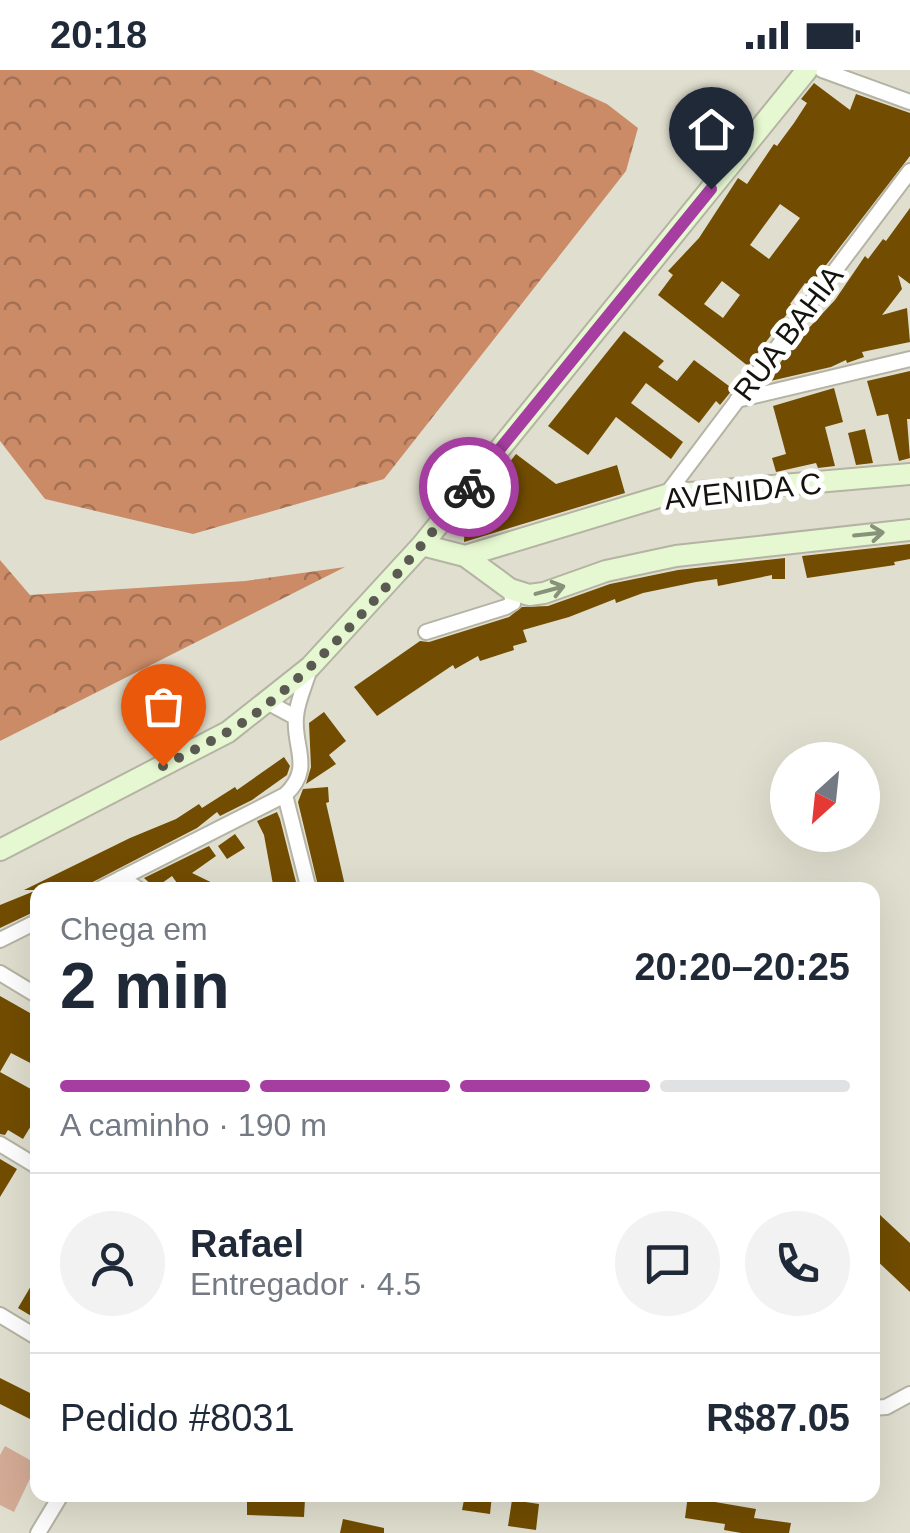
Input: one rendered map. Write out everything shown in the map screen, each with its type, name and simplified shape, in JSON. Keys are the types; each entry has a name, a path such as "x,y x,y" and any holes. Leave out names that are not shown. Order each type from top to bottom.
{"main road":[{"path":"0,850 228,732 310,667 422,545 807,70"},
{"name":"AVENIDA C","path":"465,556 666,495 910,474"},
{"name":"AVENIDA C","path":"510,589 544,593 606,571 676,556 910,530"},
{"path":"422,545 465,556 510,589"}],"street":[{"path":"822,70 910,102"},
{"name":"RUA BAHIA","path":"666,495 910,171"},
{"path":"736,400 910,359"},
{"path":"426,632 506,607 513,603 510,589"},
{"path":"113,882 285,795 300,776 296,717 310,667"},
{"path":"269,702 296,717"},
{"path":"285,795 307,882"},
{"path":"121,878 127,882"},
{"path":"0,940 30,925"},
{"path":"0,973 30,991"},
{"path":"0,1144 30,1163"},
{"path":"0,1315 30,1333"},
{"path":"880,1407 910,1394"},
{"path":"38,1533 57,1502"}],"green space":[{"path":"0,70 532,70 607,104 638,128 626,171 384,479 193,534 45,499 0,441"},
{"path":"0,560 30,595 245,581 345,567 0,741"}],"shaded area":[{"path":"5,1446 30,1460 30,1479 14,1512 0,1505 0,1455"}],"building":[{"path":"814,83 850,110 856,94 910,113 910,156 810,286 805,283 790,304 793,306 748,366 658,295 673,275 668,271 699,238 738,178 747,184 774,144 777,146 794,123 807,103 801,99","holes":["780,204 800,218 769,259 750,245","722,281 740,295 723,318 704,304"]},
{"path":"910,208 910,284 898,275 902,289 882,315 907,308 910,342 862,352 864,357 847,363 846,360 766,382 794,344 835,300 865,256 868,259 883,239 886,241"},
{"path":"624,331 664,361 658,367 677,381 694,360 733,389 720,405 716,401 699,423 646,383 631,403 683,442 671,459 616,417 588,455 548,426"},
{"path":"910,371 910,458 899,461 888,414 877,416 867,381"},
{"path":"834,388 843,422 825,427 835,466 818,468 816,463 776,472 772,458 786,454 773,406"},
{"path":"865,429 873,463 856,465 848,433"},
{"path":"516,454 556,484 617,465 625,493 464,542 465,519"},
{"path":"910,544 910,559 894,562 895,565 807,578 802,556"},
{"path":"785,558 785,579 772,579 772,575 718,586 717,579 696,582 616,603 615,599 523,630 527,642 513,646 514,650 480,661 478,656 455,669 453,665 377,716 354,687 420,641 429,642 509,617 522,607 548,606 610,584 678,570"},
{"path":"324,712 346,741 329,755 336,764 306,784 311,767 309,723"},
{"path":"284,757 290,766 287,775 252,800 220,816 217,812 197,828 93,882 40,882 176,819 199,804 202,808 235,787 237,790"},
{"path":"328,787 326,803 344,882 317,882 298,802 303,789"},
{"path":"277,812 296,882 273,882 264,835 257,821"},
{"path":"235,834 245,848 227,859 218,846"},
{"path":"209,846 216,856 192,873 211,882 176,882 172,876 164,882 148,882 144,878"},
{"path":"30,893 30,914 0,928 0,905"},
{"path":"0,996 30,1013 30,1063 11,1053 0,1072"},
{"path":"0,1072 30,1089 30,1127 23,1139 8,1130 5,1135 0,1134"},
{"path":"0,1159 17,1169 0,1197"},
{"path":"880,1215 910,1243 910,1292 880,1264"},
{"path":"30,1288 30,1315 18,1308"},
{"path":"0,1378 30,1393 30,1419 0,1404"},
{"path":"247,1502 305,1502 304,1517 247,1515"},
{"path":"464,1502 491,1502 490,1514 462,1510"},
{"path":"512,1502 539,1504 536,1530 508,1526"},
{"path":"687,1502 715,1502 756,1509 754,1518 791,1523 789,1533 741,1533 724,1530 725,1524 685,1518"},
{"path":"343,1519 384,1528 384,1533 340,1533"}],"way so far":[{"path":"163,766 249,718 310,667 422,545 469,487"}],"route":[{"path":"469,487 711,189"}]}
